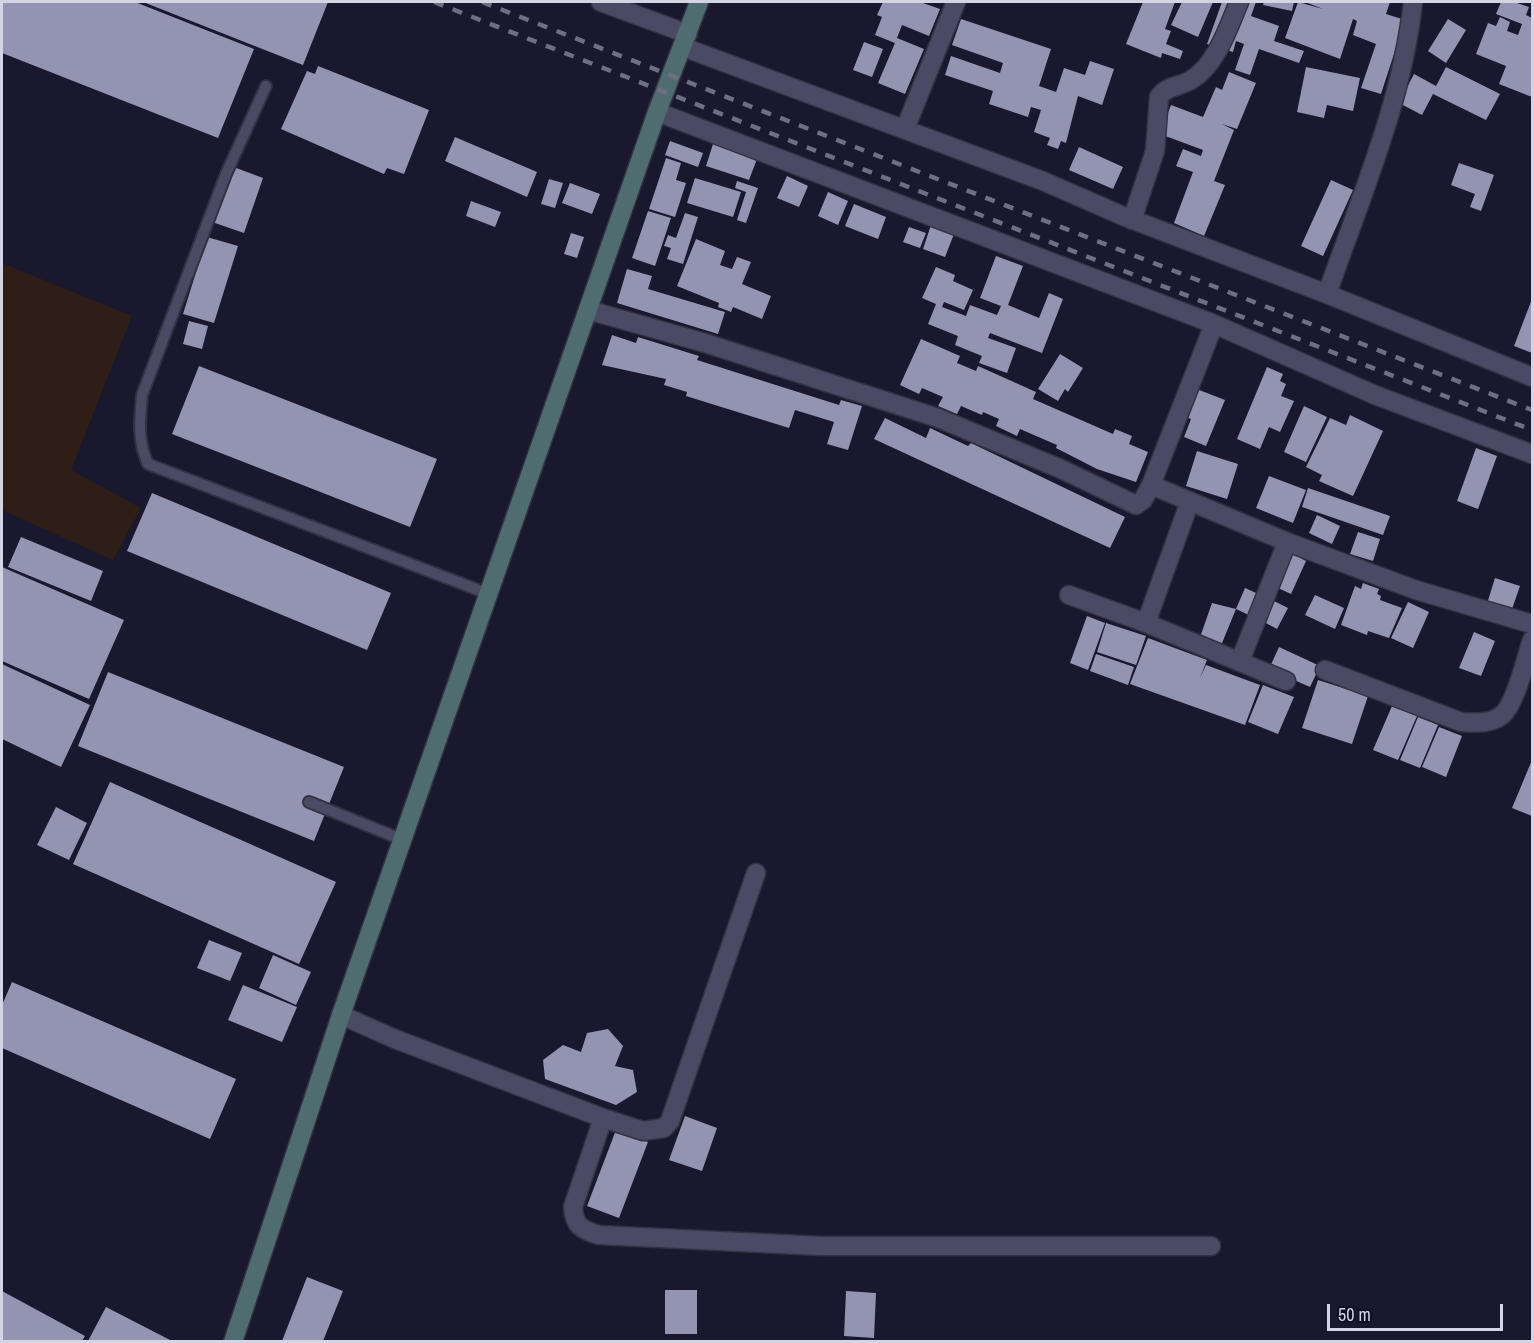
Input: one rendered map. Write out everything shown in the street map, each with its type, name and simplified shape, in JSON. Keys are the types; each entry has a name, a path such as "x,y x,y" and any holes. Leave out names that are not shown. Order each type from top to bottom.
{"main road":[{"path":"233,1341 341,1015 657,112 699,2"}],"street":[{"path":"601,2 686,41 1043,182 1132,220 1327,294 1533,377"},
{"path":"905,129 956,2"},
{"path":"1132,220 1155,151 1156,110 1159,97 1164,90 1190,81 1201,72 1222,43 1239,2"},
{"path":"1327,294 1384,130 1405,52 1413,2"},
{"path":"657,112 1214,324 1375,395 1533,454"},
{"path":"588,310 705,343 938,418 1061,469 1136,505 1143,500 1151,485 1214,324"},
{"path":"1151,485 1287,542 1416,590 1533,624"},
{"path":"1146,623 1190,501"},
{"path":"1240,661 1287,542"},
{"path":"1069,595 1146,623 1286,681"},
{"path":"1325,670 1461,722 1483,723 1502,715 1509,705 1533,640"},
{"path":"341,1015 394,1039 603,1118 643,1131 664,1128 670,1121 756,873"},
{"path":"603,1118 573,1207 573,1220 582,1230 599,1235 821,1246 1210,1246"}],"lane":[{"path":"266,86 226,174 142,395 139,427 141,448 148,464 489,594"},
{"path":"309,802 403,840"}],"shaded area":[{"path":"2,263 132,316 71,470 141,508 113,560 2,510"}],"building":[{"path":"2,2 135,2 254,49 218,138 2,53"},
{"path":"143,2 328,2 303,65"},
{"path":"883,2 920,2 940,9 929,36 902,25 897,38 924,49 905,94 878,83 895,43 875,35 882,17 877,15"},
{"path":"1143,2 1175,2 1165,29 1171,31 1166,44 1183,51 1180,59 1162,53 1161,58 1126,44"},
{"path":"1182,2 1213,2 1198,37 1171,25"},
{"path":"1222,2 1256,2 1251,16 1279,26 1274,41 1304,51 1299,63 1259,49 1250,75 1235,70 1244,44 1236,41 1233,52 1207,44"},
{"path":"1264,2 1294,2 1292,11 1263,5"},
{"path":"1298,2 1323,9 1305,2 1390,2 1386,14 1405,20 1381,94 1361,88 1376,44 1353,35 1357,21 1353,19 1340,59 1285,38"},
{"path":"1501,2 1514,2 1529,7 1526,15 1532,18 1532,97 1499,84 1506,66 1476,54 1488,23 1496,26 1500,17 1510,22 1507,31 1518,35 1522,24 1496,14"},
{"path":"961,19 1051,49 1039,86 1056,92 1064,68 1085,75 1090,61 1114,69 1102,105 1078,96 1066,143 1061,141 1058,149 1047,145 1050,138 1034,132 1041,110 1031,107 1028,117 989,104 993,91 945,75 951,56 1000,73 1003,63 952,45"},
{"path":"1448,19 1466,30 1446,63 1428,51"},
{"path":"864,42 883,49 872,77 853,70"},
{"path":"318,66 429,110 404,174 387,168 384,174 281,129 307,71 315,74"},
{"path":"1306,67 1360,78 1353,111 1327,105 1324,118 1297,112"},
{"path":"1446,67 1500,94 1486,120 1433,94 1422,115 1399,103 1414,74 1436,86"},
{"path":"1229,72 1256,83 1237,129 1222,124 1234,130 1214,181 1225,185 1204,236 1174,223 1193,172 1176,166 1183,149 1201,156 1203,150 1160,134 1171,105 1203,117 1216,87 1222,90"},
{"path":"455,137 537,172 527,197 445,161"},
{"path":"670,141 703,153 698,167 665,155"},
{"path":"713,144 757,159 749,180 706,166"},
{"path":"1079,147 1123,167 1113,189 1069,170"},
{"path":"666,158 681,163 676,180 686,183 675,217 649,209"},
{"path":"1459,163 1494,175 1481,211 1470,207 1475,194 1451,185"},
{"path":"231,166 263,178 244,233 212,222"},
{"path":"787,176 808,186 799,207 777,198"},
{"path":"695,178 741,192 733,217 687,203"},
{"path":"549,179 563,183 555,208 541,204"},
{"path":"1331,180 1353,190 1323,256 1301,246"},
{"path":"737,181 758,188 746,223 737,220 746,192 735,188"},
{"path":"570,183 600,194 592,214 562,203"},
{"path":"828,192 848,201 838,225 818,216"},
{"path":"471,201 501,212 495,227 466,216"},
{"path":"854,204 886,217 878,239 845,226"},
{"path":"648,211 671,218 655,266 632,258"},
{"path":"685,213 698,217 683,264 667,259 671,248 664,246 668,235 676,238"},
{"path":"931,225 954,234 945,257 923,249"},
{"path":"909,227 926,233 920,248 903,242"},
{"path":"571,233 584,237 577,258 564,254"},
{"path":"207,237 238,246 214,323 183,314"},
{"path":"696,239 725,251 720,265 732,269 737,257 751,262 742,284 771,296 762,319 733,307 731,312 718,307 719,303 677,286"},
{"path":"996,256 1023,266 1008,305 1039,318 1049,293 1063,299 1042,353 990,333 988,338 1016,348 1007,373 979,363 982,356 955,345 958,336 928,324 936,304 922,298 936,267 955,275 953,281 973,290 964,310 944,302 942,307 966,316 970,305 997,315 1001,306 980,298"},
{"path":"627,269 652,276 648,289 725,312 718,334 617,303"},
{"path":"1532,299 1532,353 1514,346"},
{"path":"189,321 208,326 202,349 183,344"},
{"path":"612,335 636,343 638,337 699,356 697,360 839,405 841,400 862,406 848,450 827,444 834,422 795,410 789,428 686,396 687,392 664,385 666,379 602,365"},
{"path":"921,339 960,356 957,363 976,371 978,366 1036,392 1033,399 1113,434 1115,429 1132,436 1129,444 1148,452 1136,482 1097,469 1056,448 1057,445 1020,429 1017,436 996,426 999,419 983,412 982,415 961,406 957,414 938,406 943,397 922,388 919,394 900,385"},
{"path":"1060,354 1083,368 1068,392 1065,389 1058,401 1038,389"},
{"path":"199,366 437,459 410,527 172,434"},
{"path":"1267,367 1283,374 1280,381 1286,384 1281,396 1294,401 1280,432 1269,427 1260,449 1237,439"},
{"path":"1194,388 1225,400 1206,446 1184,437 1191,419 1183,416"},
{"path":"1304,406 1327,417 1306,462 1284,452"},
{"path":"1350,415 1383,431 1353,496 1319,481 1322,475 1306,467 1330,418 1346,425"},
{"path":"885,418 926,438 930,428 968,446 971,443 1125,517 1110,548 874,439"},
{"path":"1476,448 1497,456 1478,509 1457,501"},
{"path":"1197,451 1238,464 1227,499 1186,486"},
{"path":"1269,476 1306,490 1293,523 1256,508"},
{"path":"1308,488 1390,516 1383,535 1302,507"},
{"path":"152,493 391,593 367,650 127,551"},
{"path":"1317,515 1340,526 1332,544 1309,533"},
{"path":"1358,532 1380,539 1373,561 1350,554"},
{"path":"21,537 103,571 91,601 8,567"},
{"path":"1293,554 1306,561 1291,594 1278,588"},
{"path":"2,567 124,620 89,699 2,661"},
{"path":"1495,578 1520,586 1510,615 1486,607"},
{"path":"1363,583 1379,589 1377,594 1381,596 1380,600 1402,608 1389,638 1368,631 1367,635 1341,625 1355,586 1361,589"},
{"path":"1245,588 1263,596 1253,617 1236,609"},
{"path":"1315,595 1344,608 1335,629 1305,615"},
{"path":"1274,601 1288,608 1277,629 1264,622"},
{"path":"1408,602 1429,612 1413,648 1391,638"},
{"path":"1212,603 1236,609 1220,648 1199,640"},
{"path":"1087,616 1105,623 1088,670 1070,663"},
{"path":"1106,623 1146,636 1136,665 1097,652"},
{"path":"1474,632 1495,641 1481,676 1459,668"},
{"path":"1148,638 1207,660 1200,678 1206,665 1260,685 1245,725 1130,684"},
{"path":"1279,647 1320,666 1310,687 1269,669"},
{"path":"1096,654 1134,667 1128,685 1090,671"},
{"path":"2,664 90,705 61,767 2,739"},
{"path":"108,672 344,767 314,841 78,746"},
{"path":"1318,680 1368,696 1352,744 1302,728"},
{"path":"1263,685 1294,697 1278,734 1248,722"},
{"path":"1392,706 1417,716 1398,760 1373,750"},
{"path":"1418,717 1438,725 1420,768 1400,760"},
{"path":"1439,727 1462,736 1446,777 1422,767"},
{"path":"1532,760 1532,816 1512,808"},
{"path":"110,782 336,882 299,964 73,864"},
{"path":"56,807 87,823 69,860 37,845"},
{"path":"209,940 242,953 230,981 197,968"},
{"path":"273,955 311,972 296,1005 259,988"},
{"path":"12,982 236,1079 210,1139 2,1048 2,1005"},
{"path":"243,985 297,1007 282,1042 228,1020"},
{"path":"608,1029 623,1046 615,1066 633,1070 637,1092 616,1105 545,1079 543,1060 563,1045 581,1052 587,1033"},
{"path":"685,1116 717,1128 702,1171 669,1160"},
{"path":"616,1130 648,1142 619,1218 587,1206"},
{"path":"307,1277 343,1291 323,1341 282,1341"},
{"path":"665,1290 697,1290 697,1334 665,1334"},
{"path":"2,1291 85,1336 82,1341 2,1341"},
{"path":"846,1291 876,1293 874,1338 844,1336"},
{"path":"106,1307 172,1341 88,1341"}],"railway":[{"path":"434,2 1532,430"},
{"path":"482,2 1532,410"}]}
